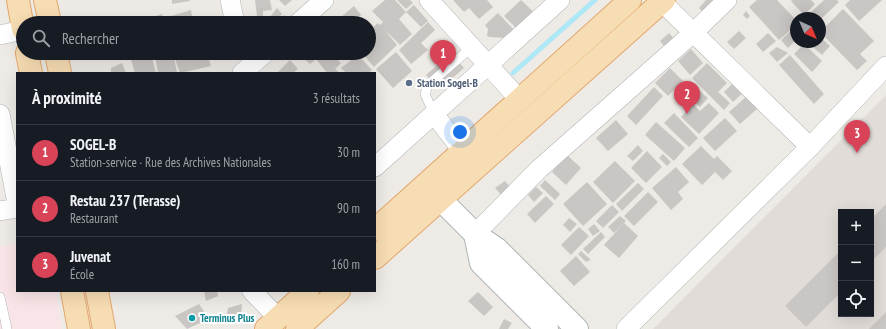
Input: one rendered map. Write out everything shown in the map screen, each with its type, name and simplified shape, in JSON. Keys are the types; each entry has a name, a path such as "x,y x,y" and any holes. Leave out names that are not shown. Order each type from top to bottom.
{"main road":[{"path":"18,0 21,16"},
{"path":"45,0 48,16"},
{"path":"470,160 520,100 630,0"},
{"path":"376,229 432,192 662,1"},
{"path":"29,60 31,72"},
{"path":"57,60 60,72"},
{"path":"376,257 432,192"},
{"path":"72,292 79,329"},
{"path":"97,292 104,329"},
{"path":"272,323 307,292"},
{"path":"297,329 338,292"}],"street":[{"path":"230,0 233,16"},
{"path":"306,16 324,0"},
{"path":"429,0 520,100"},
{"path":"376,166 560,0"},
{"path":"475,234 539,169 693,33 727,0"},
{"path":"662,1 810,147"},
{"path":"0,35 16,32"},
{"path":"241,60 243,72"},
{"path":"243,72 257,60"},
{"path":"626,329 810,147 886,66"},
{"path":"0,114 16,198"},
{"path":"434,114 470,160"},
{"path":"432,192 475,234 497,249 578,329"},
{"path":"0,211 16,208"},
{"path":"475,234 481,263 547,329"},
{"path":"253,292 272,323"}],"lane":[{"path":"434,114 425,94 428,85 472,47"},
{"path":"0,297 7,329"}],"shaded area":[{"path":"886,95 886,329 653,329"},
{"path":"16,243 16,292 56,292 62,329 0,329 0,247"}],"building":[{"path":"172,0 190,0 190,1 172,4"},
{"path":"255,0 270,0 272,10 263,11 263,16 257,16"},
{"path":"279,0 292,0 285,6"},
{"path":"385,0 395,0 406,12 399,19 412,34 400,45 384,29 397,45 374,67 368,60 376,60 376,25 378,23 380,25 383,22 372,11"},
{"path":"397,0 410,0 413,3 406,9"},
{"path":"453,0 487,0 493,7 479,19 469,8 464,12"},
{"path":"521,0 538,16 516,28 504,16"},
{"path":"706,0 720,0 705,14 699,8"},
{"path":"757,0 777,0 790,14 790,30 779,40 749,7"},
{"path":"811,0 815,4 807,12 801,12 791,1"},
{"path":"824,0 837,0 839,2 826,14 826,12 811,12"},
{"path":"850,0 882,0 859,21 845,5"},
{"path":"414,5 428,21 421,27 406,12"},
{"path":"354,6 361,15 360,16 342,16"},
{"path":"277,8 282,14 280,16 271,16"},
{"path":"843,9 874,41 860,54 867,61 857,70 826,38 826,26"},
{"path":"191,10 192,16 171,16"},
{"path":"746,11 750,16 747,19 743,15"},
{"path":"498,13 515,31 507,38 487,36 488,29 485,25"},
{"path":"428,22 435,30 421,43 428,50 411,64 399,50"},
{"path":"739,31 746,38 734,49 727,42"},
{"path":"790,32 790,46 788,48 781,40"},
{"path":"669,33 677,42 667,50 660,41"},
{"path":"768,33 776,41 763,52 756,44"},
{"path":"826,42 830,46 822,55 814,48 826,48"},
{"path":"777,47 788,53 777,62 769,53"},
{"path":"800,48 808,48 822,61 812,72 794,54"},
{"path":"691,49 703,63 690,75 678,61"},
{"path":"396,52 412,71 393,88 376,69"},
{"path":"451,53 464,68 440,89 426,75"},
{"path":"790,55 824,94 814,104 779,65"},
{"path":"131,60 153,60 156,72 135,72"},
{"path":"156,60 174,60 177,72 158,72"},
{"path":"175,60 209,60 211,66 184,72 180,72"},
{"path":"290,60 298,69 294,72 278,72"},
{"path":"306,60 315,60 310,64"},
{"path":"317,60 338,60 341,63 335,69 339,72 326,72"},
{"path":"351,60 363,60 372,70 370,72 345,72 341,68"},
{"path":"122,63 126,72 111,72 111,68"},
{"path":"707,63 727,83 718,92 730,103 724,110 692,78"},
{"path":"670,68 683,81 668,96 655,83"},
{"path":"734,82 744,92 733,102 724,92"},
{"path":"690,83 708,98 700,107 682,91"},
{"path":"654,87 663,96 636,125 627,116"},
{"path":"747,96 758,108 740,124 729,112"},
{"path":"709,103 719,113 699,134 681,117 693,104 700,111"},
{"path":"674,113 698,138 689,147 664,123"},
{"path":"725,118 737,131 715,151 703,138"},
{"path":"616,120 628,134 608,151 596,138"},
{"path":"656,122 685,148 674,161 645,135"},
{"path":"638,145 643,151 633,161 627,156"},
{"path":"701,146 714,159 717,156 732,171 723,180 715,172 702,185 682,164"},
{"path":"647,151 662,167 646,183 631,168"},
{"path":"663,154 671,162 667,166 659,158"},
{"path":"567,155 581,168 566,185 552,172"},
{"path":"615,161 635,181 613,203 593,182"},
{"path":"676,167 689,182 678,192 683,199 671,210 652,188"},
{"path":"545,180 560,194 555,200 540,186"},
{"path":"505,181 514,192 505,199 495,188"},
{"path":"587,182 607,204 583,226 563,204"},
{"path":"638,183 644,189 622,211 616,204"},
{"path":"536,187 543,193 534,202 528,195"},
{"path":"648,192 658,202 634,226 624,216"},
{"path":"546,196 554,204 535,223 527,214"},
{"path":"886,204 886,247 874,259 874,245 874,216"},
{"path":"612,205 619,212 603,228 596,221"},
{"path":"620,216 626,221 614,233 608,227"},
{"path":"569,218 577,224 570,232 563,225"},
{"path":"624,223 638,236 619,258 604,245"},
{"path":"594,224 600,231 593,236 588,229"},
{"path":"579,227 589,236 571,255 561,245"},
{"path":"601,232 605,237 588,254 583,249"},
{"path":"581,251 591,260 586,262 578,254"},
{"path":"838,253 838,295 806,327 785,306"},
{"path":"576,256 590,272 574,286 560,271"},
{"path":"204,292 217,292 218,296 206,301"},
{"path":"478,292 493,307 484,316 468,301"},
{"name":"Terminus Plus","path":"199,304 209,319 187,329 175,316"},
{"path":"242,304 241,317 226,318 228,308"},
{"path":"886,312 886,329 869,329"},
{"path":"504,319 512,323 508,329 499,329"}],"waterway":[{"path":"513,73 595,0"}],"place":[{"name":"SOGEL-B","path":"443,73"},
{"name":"Station Sogel-B","path":"409,83"},
{"name":"Restau 237 (Terasse)","path":"687,114"},
{"name":"Juvenat","path":"857,153"},
{"name":"Terminus Plus","path":"192,318"}]}
